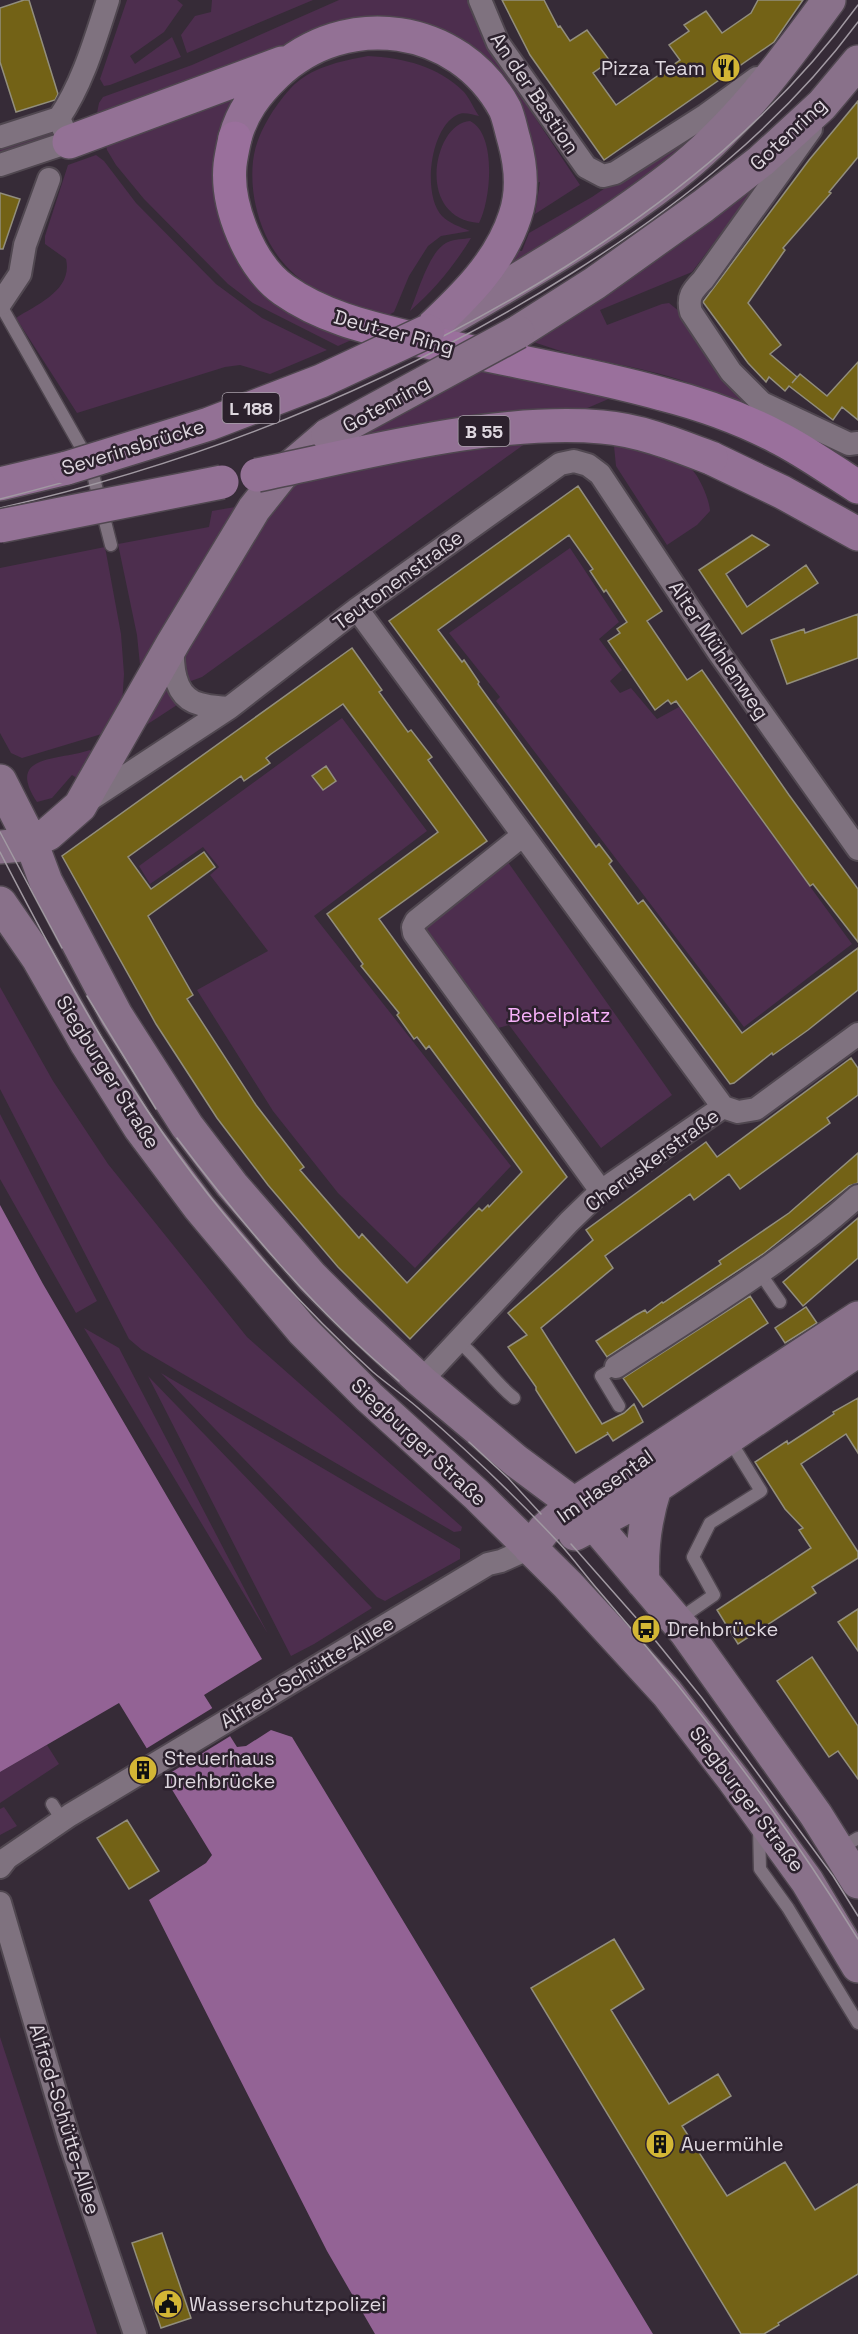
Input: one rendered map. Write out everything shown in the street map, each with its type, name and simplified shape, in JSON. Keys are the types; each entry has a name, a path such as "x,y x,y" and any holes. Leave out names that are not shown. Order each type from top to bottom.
{"highway":[{"name":"Deutzer Ring","path":"235,138 230,166 231,194 237,219 248,244 263,269 282,289 317,311 365,327 477,354 578,373 709,408 777,437 858,487"}],"main road":[{"name":"L 188","path":"428,331 533,271 680,170 736,116 786,59 829,0"},
{"name":"Deutzer Ring","path":"235,138 240,120 258,91 292,59 316,45 347,35 374,32 401,34 435,44 466,63 487,84 505,110 520,162 521,188 516,216 489,267 428,331"},
{"path":"64,130 292,59"},
{"name":"Gotenring","path":"80,806 234,540 281,475 328,435 518,332 595,283 703,206 761,161 822,105 858,62"},
{"name":"Severinsbrücke","path":"0,484 67,468 231,415 321,381 428,331"},
{"name":"B 55","path":"0,526 480,431 565,425 604,427 642,434 711,458 782,492 858,534"},
{"name":"Siegburger Straße","path":"0,781 46,882 116,1015 188,1126 232,1185 312,1277 421,1381 516,1461 592,1516 643,1582 677,1621 816,1815 848,1844 858,1882"},
{"name":"Teutonenstraße","path":"26,841 80,806"},
{"name":"Siegburger Straße","path":"0,903 38,958 87,1044 140,1128 199,1207 302,1330 369,1397 477,1495 568,1585 667,1693 807,1881 858,1966"},
{"name":"Im Hasental","path":"530,1548 565,1538 858,1318"},
{"name":"Im Hasental","path":"592,1516 655,1488 858,1350"},
{"path":"643,1582 643,1539 647,1513 655,1488"}],"street":[{"path":"64,130 69,105 88,61 108,0"},
{"name":"An der Bastion","path":"480,0 498,43 586,167 603,176 615,173 706,115 786,59"},
{"path":"822,105 810,132 703,280 690,293 688,304 731,372 762,403 849,444 858,443"},
{"path":"0,137 64,130"},
{"path":"0,165 64,130"},
{"path":"0,304 20,274 25,245 49,179"},
{"name":"Teutonenstraße","path":"80,806 229,708 357,609 560,464 574,460"},
{"name":"Alter Mühlenweg","path":"574,460 588,465 600,474 719,653 858,849"},
{"path":"357,609 723,1107"},
{"path":"173,643 172,668 178,685 190,700 201,705 229,708"},
{"path":"522,836 416,921 413,927 414,933 601,1191"},
{"name":"Cheruskerstraße","path":"421,1381 569,1222 601,1191 723,1107 738,1112 756,1109 858,1034"},
{"path":"616,1367 760,1273 840,1213 858,1196"},
{"name":"Alfred-Schütte-Allee","path":"0,1867 57,1812 86,1805 488,1564 501,1561 530,1548"},
{"name":"Alfred-Schütte-Allee","path":"0,1903 69,2139 135,2334"}],"lane":[{"path":"0,304 90,463 111,545"},
{"path":"760,1273 780,1302"},
{"path":"458,1341 473,1353 498,1385 514,1398"},
{"path":"616,1367 601,1376 619,1406"},
{"path":"677,1621 714,1595 693,1557 711,1523 761,1491 729,1438"},
{"path":"759,1815 760,1869 788,1908 858,2023"}],"green space":[{"path":"127,0 177,0 183,5 164,32 130,56 135,64 172,37 181,57 104,86 100,79"},
{"path":"212,0 313,0 187,53 181,35 195,16 211,12"},
{"path":"339,0 471,0 481,31 510,80 580,185 535,214 540,182 532,184 459,41 293,43 170,94 101,117 97,113 103,97 192,65"},
{"path":"368,56 407,61 432,70 464,92 479,116 459,114 448,122 440,133 432,162 432,193 436,206 442,216 470,231 441,236 428,246 409,276 394,312 387,316 323,293 311,287 290,270 280,259 265,234 253,190 253,161 258,141 272,113 290,89 316,70"},
{"path":"235,96 230,111 220,215 358,337 338,346 253,303 228,284 144,199 116,165 107,150 106,145"},
{"path":"726,106 693,144 509,272 504,265 512,250 522,251 529,233 592,197"},
{"path":"470,121 479,128 488,153 489,184 479,223 458,217 445,205 438,189 437,170 440,152 447,137 457,125"},
{"path":"51,130 53,137 0,154 0,147"},
{"path":"96,155 104,161 136,203 216,284 262,318 327,350 270,374 240,365 225,367 77,413 16,318 52,295 64,279 67,270 66,259 45,244 45,236 68,165"},
{"path":"754,183 757,185 692,272 600,310 607,325 669,303 685,316 766,415 669,377 568,353 529,340 682,243"},
{"path":"471,238 443,277 410,311 435,254 448,242"},
{"path":"486,365 620,394 555,422 202,677 191,681 183,677 181,654 232,564 293,485 357,436"},
{"path":"614,446 665,457 691,469 704,488 710,511 697,525 667,545 616,466"},
{"path":"241,506 141,675 137,635 118,544 209,527 212,511"},
{"path":"105,547 121,634 124,674 122,704 105,733 22,758 11,753 0,733 0,568"},
{"path":"570,548 619,622 599,639 622,670 610,681 620,693 631,688 657,719 679,707 852,944 744,1027 496,701 500,697 449,633"},
{"path":"165,682 180,703 134,733"},
{"path":"342,718 427,831 314,916 511,1166 415,1268 338,1193 273,1111 197,990 268,951 210,875 219,867 203,847 150,884 139,866"},
{"path":"90,750 94,754 80,780 72,775 52,798 37,802 29,786 27,775 31,767 40,762"},
{"name":"Bebelplatz","path":"505,858 672,1095 601,1148 509,1025 491,1030 422,925"},
{"path":"0,987 53,1081 108,1164 247,1337 462,1527 461,1531 454,1532 142,1350 129,1339 0,1089"},
{"path":"0,1114 97,1301 76,1313 0,1179"},
{"path":"84,1328 119,1348 268,1634"},
{"path":"161,1373 460,1549 460,1559 385,1601 377,1597"},
{"path":"148,1376 372,1608 291,1656"},
{"path":"47,1745 59,1764 0,1803 0,1772"},
{"path":"4,1807 17,1826 0,1835 0,1809"},
{"path":"0,2037 97,2334 0,2334"}],"shaded area":[{"path":"0,1205 43,1284 262,1659 204,1695 237,1747 246,1746 271,1730 292,1737 653,2334 375,2334 327,2251 149,1900 206,1863 212,1855 119,1703 0,1772"}],"pier":[{"path":"214,1707 232,1735 162,1778 144,1750"}],"building":[{"path":"29,0 58,94 55,100 16,112 0,62 0,8"},
{"path":"502,0 544,0 558,27 560,26 570,41 587,30 610,61 593,73 616,105 680,60 669,45 689,31 684,25 706,11 722,33 751,13 758,0 803,0 774,42 604,160 530,55"},
{"path":"858,101 858,157 829,192 831,193 783,248 785,250 748,303 781,345 770,354 797,377 792,383 800,374 827,396 858,362 858,420 842,407 833,420 789,386 785,391 769,377 766,382 748,363 703,302 809,160"},
{"path":"0,193 20,199 3,249 0,249"},
{"path":"578,486 662,611 647,621 687,680 702,670 858,889 858,942 813,884 810,886 676,701 671,704 668,700 655,710 608,641 620,633 617,629 627,622 590,571 593,569 569,535 438,630 462,662 464,660 479,682 478,684 596,847 599,844 612,861 609,864 638,904 643,900 742,1033 858,948 858,990 808,1030 773,1055 772,1053 734,1083 730,1084 389,621"},
{"path":"752,535 769,545 726,574 747,607 806,565 818,583 742,634 699,570"},
{"path":"858,614 858,658 787,684 771,640 804,629 805,633"},
{"path":"352,648 382,690 379,692 408,732 411,730 432,757 428,760 487,841 379,919 567,1177 410,1339 338,1267 268,1185 217,1118 156,1024 62,856","holes":["343,704 438,832 327,914 363,964 361,966 399,1013 397,1015 414,1039 417,1037 426,1049 429,1046 522,1172 489,1207 488,1205 482,1211 479,1208 407,1283 362,1234 359,1238 300,1170 304,1167 256,1105 187,999 193,995 148,916 215,867 204,852 151,889 128,857 241,776 244,781 270,763 266,758"]},
{"path":"326,766 336,781 323,790 312,776"},
{"path":"851,1058 858,1068 858,1095 827,1118 830,1123 740,1189 729,1174 694,1200 690,1194 605,1256 613,1268 541,1328 602,1424 624,1413 634,1404 643,1422 613,1441 607,1432 608,1434 576,1453 536,1387 508,1347 527,1335 508,1313 593,1240 586,1230 706,1142 717,1157"},
{"path":"858,1153 858,1183 849,1186 763,1254 607,1357 596,1341 645,1310 647,1313 721,1264 719,1261 789,1213"},
{"path":"858,1218 858,1258 803,1306 783,1282"},
{"path":"750,1296 768,1323 643,1407 623,1378"},
{"path":"806,1307 817,1323 785,1343 775,1328"},
{"path":"858,1398 858,1453 846,1434 801,1464 858,1552 858,1558 812,1587 816,1593 738,1644 717,1610 811,1548 799,1530 803,1528 785,1509 755,1462 787,1441 788,1444 834,1414 833,1412"},
{"path":"858,1609 858,1651 838,1622"},
{"path":"812,1657 858,1726 858,1779 838,1751 829,1757 777,1681"},
{"path":"127,1820 159,1871 129,1889 97,1838"},
{"name":"Auermühle","path":"614,1939 644,1989 611,2010 669,2104 718,2074 731,2096 682,2126 727,2196 785,2162 815,2210 858,2184 858,2274 764,2334 741,2334 531,1988"},
{"path":"162,2233 191,2318 161,2328 132,2243"}],"tram line":[{"path":"0,499 148,457 292,406 431,342 499,306 607,240 724,150 795,82 858,5"},
{"path":"0,508 150,467 223,443 296,415 437,350 505,313 612,247 690,191 727,161 796,96 858,22"},
{"path":"0,832 62,948"},
{"path":"0,852 102,1039 160,1129 224,1214 277,1276 334,1335 373,1372 472,1456 525,1507 564,1549 669,1674 736,1760 799,1848 858,1939"},
{"path":"87,996 156,1109"},
{"path":"177,1138 281,1266 338,1326 399,1381"},
{"path":"469,1442 508,1478 541,1514"},
{"path":"571,1544 646,1629 702,1698 833,1876 858,1916"}],"place":[{"name":"Pizza Team","path":"726,68"},
{"name":"Drehbrücke","path":"646,1629"},
{"name":"Steuerhaus Drehbrücke","path":"143,1770"},
{"name":"Auermühle","path":"660,2144"},
{"name":"Wasserschutzpolizei","path":"168,2304"}]}
